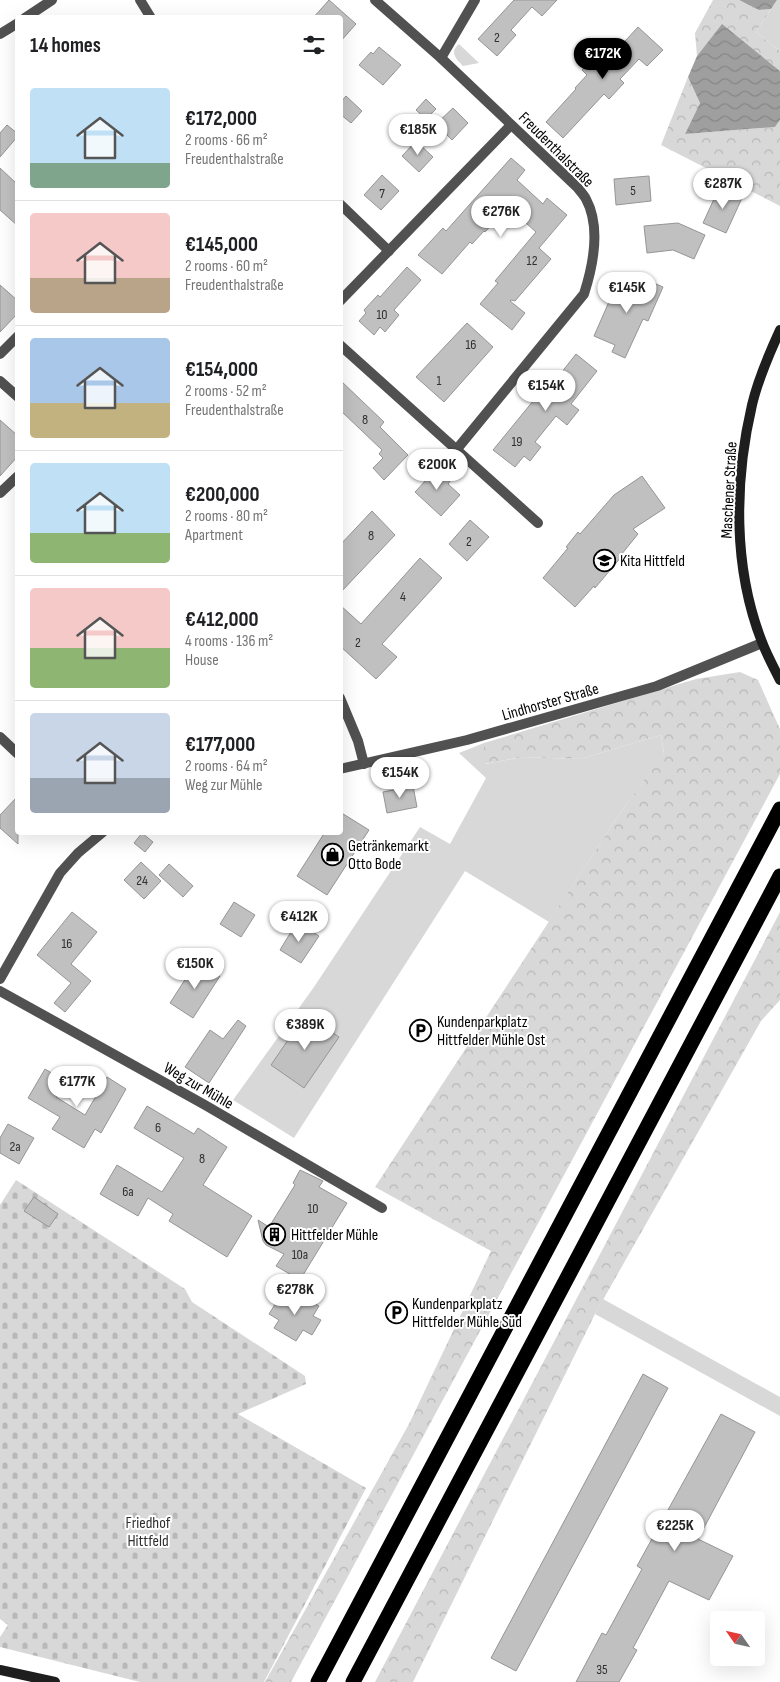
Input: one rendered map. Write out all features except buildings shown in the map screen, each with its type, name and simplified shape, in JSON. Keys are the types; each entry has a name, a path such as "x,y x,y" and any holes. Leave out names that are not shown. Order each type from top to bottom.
{"highway":[{"path":"318,1682 780,809"},
{"path":"352,1682 780,876"}],"main road":[{"name":"Maschener Straße","path":"780,330 765,362 752,404 744,444 739,512 743,566 751,609 762,642 780,680"},
{"path":"0,1670 55,1682"}],"street":[{"path":"30,15 52,0"},
{"path":"140,0 149,15"},
{"name":"Freudenthalstraße","path":"375,0 441,58 577,187 586,200 594,220 593,250 584,294 456,450"},
{"path":"441,58 475,0"},
{"path":"0,34 15,24"},
{"path":"343,298 511,125"},
{"path":"343,207 389,250"},
{"path":"0,354 15,339"},
{"path":"343,348 538,523"},
{"path":"0,381 15,394"},
{"path":"0,493 15,479"},
{"name":"Lindhorster Straße","path":"343,768 467,740 657,686 762,642"},
{"path":"343,705 358,741 364,764"},
{"path":"0,737 15,751"},
{"path":"0,979 60,873 78,853 100,835"},
{"name":"Weg zur Mühle","path":"0,991 205,1105 382,1208"}],"green space":[{"path":"713,0 739,0 759,10 771,9 756,32 780,51 780,71 722,25 697,56 695,33"},
{"path":"777,0 780,0 780,51 756,32"},
{"path":"459,44 479,63 463,66 454,53"},
{"path":"688,77 700,103 685,134 775,127 780,120 780,206 661,145"},
{"path":"740,672 758,680 780,729 780,774 291,1682 265,1682 409,1424 491,1251 375,1187 618,816 664,753 661,735 580,759 522,757 484,764 484,743 696,679"},
{"path":"661,735 664,754 618,816 549,922 465,871 294,1138 233,1100 314,987 420,827 450,844 486,778 459,753 484,743 485,764 522,757 580,759"},
{"path":"780,912 780,1000 761,1021 595,1314 413,1682 375,1682"},
{"name":"Friedhof Hittfeld","path":"16,1180 185,1289 192,1302 305,1376 306,1384 238,1414 366,1488 264,1682 140,1682 0,1647 0,1637 8,1625 0,1619 0,1205"},
{"path":"603,1299 780,1397 780,1416 595,1314"}],"water":[{"path":"739,0 777,0 771,9 759,10"},
{"path":"722,24 780,71 780,120 775,127 685,134 700,103 688,77 697,56"}],"place":[{"name":"Kita Hittfeld","path":"604,560"},
{"name":"Getränkemarkt Otto Bode","path":"332,854"},
{"name":"Kundenparkplatz Hittfelder Mühle Ost","path":"421,1030"},
{"name":"Hittfelder Mühle","path":"275,1234"},
{"name":"Kundenparkplatz Hittfelder Mühle Süd","path":"396,1312"}]}
